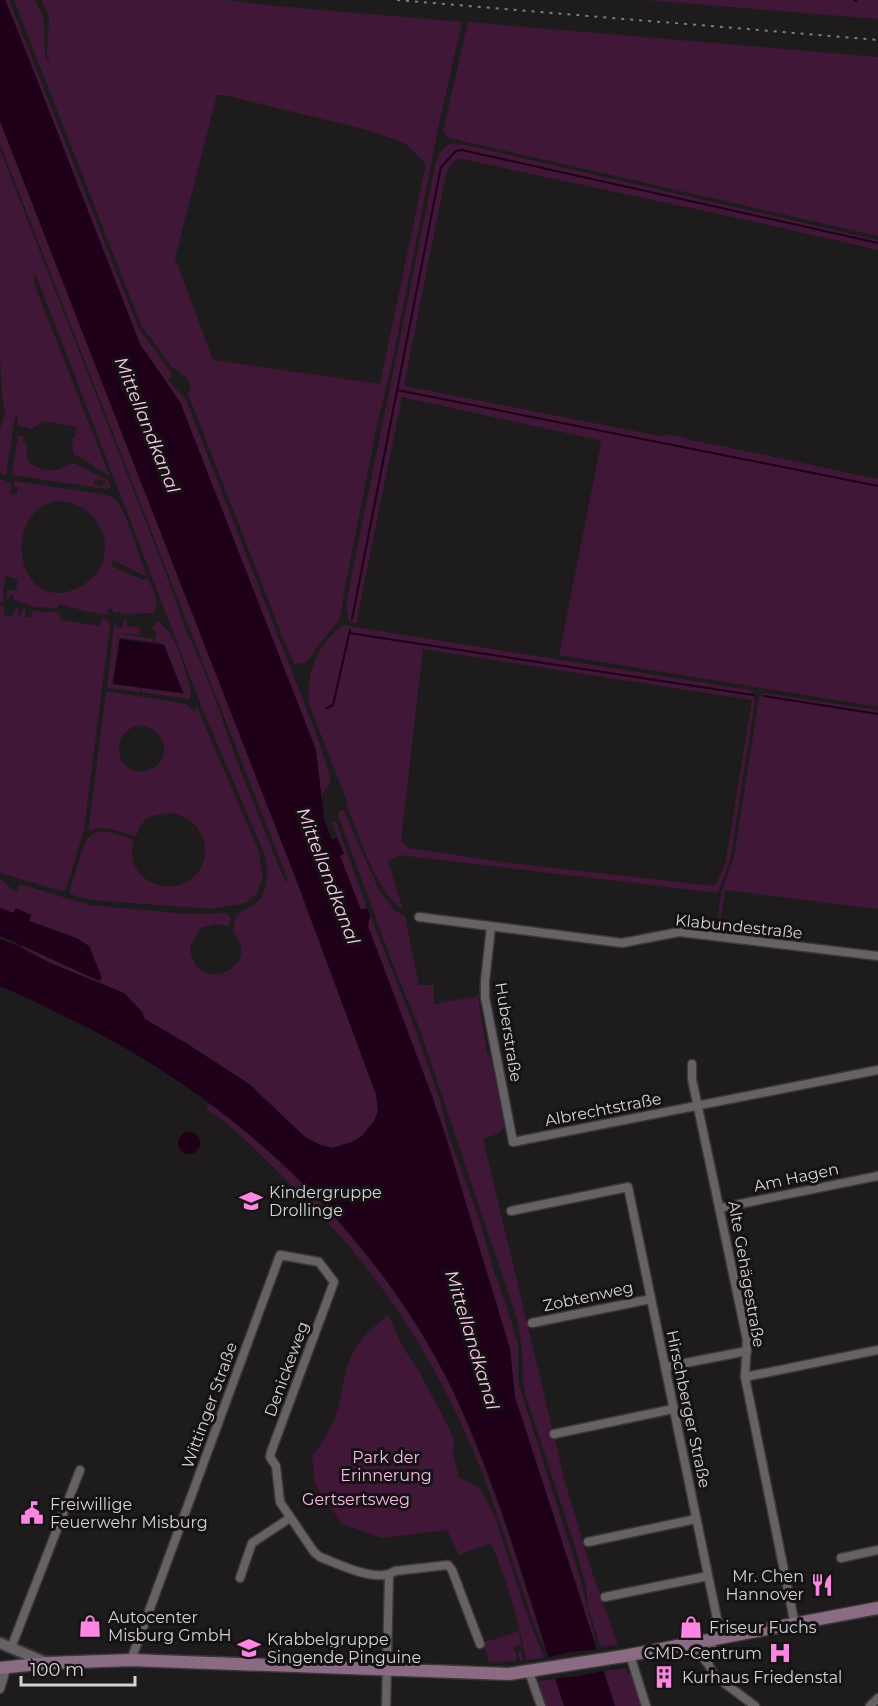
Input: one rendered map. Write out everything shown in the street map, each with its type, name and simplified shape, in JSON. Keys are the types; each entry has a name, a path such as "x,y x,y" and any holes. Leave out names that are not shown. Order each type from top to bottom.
{"main road":[{"path":"3,1676 47,1663 131,1660 507,1674 630,1655 878,1608"}],"street":[{"name":"Klabundestraße","path":"419,917 622,943 679,932 878,956"},
{"name":"Huberstraße","path":"491,927 485,997 513,1142"},
{"path":"693,1064 692,1080 698,1105"},
{"name":"Albrechtstraße","path":"513,1142 878,1070"},
{"name":"Alte Gehägestraße","path":"698,1105 747,1340 745,1377 795,1625"},
{"name":"Am Hagen","path":"720,1208 878,1176"},
{"name":"Hirschberger Straße","path":"511,1210 628,1187 708,1576 717,1638"},
{"name":"Wittinger Straße","path":"131,1660 280,1255 319,1262 334,1282"},
{"name":"Denickeweg","path":"290,1518 280,1502 276,1466 270,1457 334,1282"},
{"name":"Zobtenweg","path":"532,1323 651,1299"},
{"path":"745,1377 878,1350"},
{"path":"665,1367 747,1351"},
{"path":"554,1434 674,1409"},
{"path":"3,1676 11,1648 80,1470"},
{"path":"240,1578 252,1543 290,1518 320,1557 373,1576 448,1565 452,1570 480,1644"},
{"path":"588,1542 696,1519"},
{"path":"841,1558 878,1550"},
{"path":"386,1706 389,1575"},
{"path":"606,1597 708,1576"},
{"path":"708,1664 717,1638"},
{"path":"0,1643 47,1663"},
{"path":"691,1643 715,1676 755,1706"},
{"path":"630,1655 646,1706"},
{"path":"534,1671 541,1706"},
{"path":"870,1706 878,1699"}],"green space":[{"path":"5,0 9,0 138,327 172,374 168,380 186,400 319,741 331,781 321,796 316,750 180,402 140,344"},
{"path":"14,0 35,0 44,20 45,55 51,69 47,54 49,16 41,0 226,0 462,22 439,124 393,359 378,420 340,619 309,660 304,663 294,664 283,638 188,394 191,386 187,378 172,367 141,325","holes":["217,95 225,95 367,130 394,139 407,145 426,164 380,384 213,360 175,258"]},
{"path":"645,0 878,0 878,19"},
{"path":"468,22 878,57 878,236 449,138 443,131"},
{"path":"0,121 294,874 376,1094 378,1111 374,1121 362,1136 352,1142 332,1148 305,1137 249,1084 145,1019 142,1012 124,993 48,962 20,945 79,971 100,976 89,946 76,938 29,921 31,915 16,908 13,913 0,908 0,879 16,892 20,884 89,905 188,914 227,913 231,919 229,926 215,924 201,928 190,947 194,963 203,972 214,974 225,972 235,966 240,956 241,945 233,932 235,919 239,913 258,902 266,885 267,872 266,858 203,710 36,275 33,276 35,286 110,477 73,453 70,439 75,437 77,427 43,421 32,429 17,425 18,416 15,417 6,475 0,473 0,429 5,413 0,358 0,150 163,566 187,633 217,704 236,759 285,882 288,880 0,144"},
{"path":"450,144 466,145 878,240 878,250 457,158 446,174 405,386 660,436 675,435 878,479 878,707 559,655 601,443 598,440 402,397 356,624 349,620 346,606 352,574 434,170 439,155"},
{"path":"18,435 24,437 27,459 31,464 42,469 54,470 71,463 76,464 109,481 111,487 109,489 100,488 105,481 95,479 93,484 99,485 99,488 12,475"},
{"path":"0,480 5,480 12,484 10,494 17,494 18,487 14,486 14,481 115,498 125,515 146,574 145,576 113,560 111,566 143,580 148,578 157,605 154,613 124,614 112,612 113,609 108,608 107,613 112,614 98,614 59,604 57,608 35,607 14,600 13,595 7,600 7,590 16,591 18,579 6,576 3,589 4,602 0,602","holes":["56,501 79,506 96,520 105,540 105,552 100,568 88,582 76,589 56,593 40,587 29,575 22,558 22,540 27,523 38,509"]},
{"path":"0,604 4,607 4,615 13,616 16,607 19,608 18,615 20,616 22,609 25,609 25,617 31,618 32,611 28,609 46,613 47,611 60,613 60,620 100,626 102,618 108,621 110,626 84,830 66,888 62,891 0,873"},
{"path":"126,619 127,626 140,628 139,635 116,633 153,639 153,642 115,637 119,639 112,684 140,688 140,692 107,688 114,625 117,622 116,627 123,628 124,621 120,620"},
{"path":"157,621 175,642 191,689 190,699 141,692 142,688 184,694 164,644 154,642 157,632 152,630"},
{"path":"342,625 750,690 755,701 730,861 718,893 399,855 388,862 403,909 385,892 370,864 309,704 310,681 315,660 326,641","holes":["423,649 752,700 725,864 714,886 502,862 408,848 401,840"]},
{"path":"106,691 186,704 195,712 196,705 258,849 263,877 257,893 246,903 211,909 91,900 70,894 83,847 92,834 107,832 134,840 132,854 135,867 143,877 166,886 178,885 190,880 200,869 205,847 197,827 180,815 169,813 147,819 136,836 105,828 88,832","holes":["136,726 154,730 160,736 164,751 162,759 148,770 130,769 120,756 121,739 126,731"]},
{"path":"765,693 878,710 878,909 725,890 719,931 716,930 721,894 734,857 759,697"},
{"path":"343,809 378,888 395,911 405,916 419,985 434,985 434,1004 478,996 487,1053 491,1059 504,1126 498,1133 483,1139 565,1482 593,1575 618,1645 601,1646 599,1642 588,1607 586,1586 575,1546 526,1397 517,1319 419,1027 395,970 338,815"},
{"path":"335,821 367,908 361,910 339,856 344,853 332,823"},
{"path":"370,915 413,1023 440,1100 449,1136 479,1219 509,1314 518,1344 518,1382 581,1581 597,1648 515,1397 510,1349 432,1096 368,926"},
{"path":"210,1103 282,1164 347,1232 377,1269 429,1347 452,1388 482,1460 510,1539 543,1645 479,1465 442,1384 420,1345 371,1273 343,1239 245,1140 226,1123 206,1110"},
{"name":"Park der Erinnerung","path":"388,1314 402,1346 420,1373 452,1434 453,1453 459,1477 479,1487 495,1516 524,1607 544,1658 526,1660 512,1601 491,1543 459,1555 447,1530 382,1538 342,1524 315,1484 312,1456 334,1420 353,1352 360,1341"},
{"path":"519,1631 521,1648 518,1644 513,1648 516,1661 489,1662 483,1643"},
{"path":"522,1649 523,1660 520,1661 518,1653"},
{"path":"626,1668 627,1674 631,1673 642,1706 614,1706 604,1671"},
{"path":"555,1679 564,1706 546,1706 538,1681"}],"water":[{"name":"Mittellandkanal","path":"0,0 5,0 20,36 140,344 180,402 316,750 324,819 332,840 337,838 344,854 340,856 361,910 367,908 370,915 368,926 447,1140 510,1349 515,1397 615,1706 564,1706 500,1506 452,1389 420,1330 382,1274 339,1221 292,1172 241,1127 186,1087 129,1050 70,1019 0,987 0,939 18,946 19,944 0,936 0,908 13,913 16,908 31,915 29,921 76,938 89,946 102,978 99,981 21,945 20,947 48,962 124,993 142,1012 145,1019 249,1084 305,1137 332,1148 352,1142 362,1136 374,1121 378,1111 376,1094 294,874 0,121"},
{"path":"120,639 164,645 183,693 113,684"},
{"path":"185,1132 193,1132 200,1139 200,1147 193,1154 185,1154 178,1147 178,1139"}],"pier":[{"path":"600,1649 607,1670 552,1679 545,1658"}],"waterway":[{"path":"352,619 441,167 456,151 462,150 878,243"},
{"path":"397,390 878,486"},
{"path":"327,708 333,705 350,630"},
{"path":"349,633 753,695"},
{"path":"764,696 878,714"}],"railway":[{"path":"397,0 878,40"}],"place":[{"name":"Kindergruppe Drollinge","path":"251,1201"},
{"name":"Freiwillige Feuerwehr Misburg","path":"32,1513"},
{"name":"Mr. Chen Hannover","path":"822,1585"},
{"name":"Autocenter Misburg GmbH","path":"90,1626"},
{"name":"Friseur Fuchs","path":"691,1627"},
{"name":"Krabbelgruppe Singende Pinguine","path":"249,1648"},
{"name":"CMD-Centrum","path":"780,1653"},
{"name":"Kurhaus Friedenstal","path":"664,1677"}],"park label":[{"name":"Gertsertsweg","path":"356,1499"}]}
